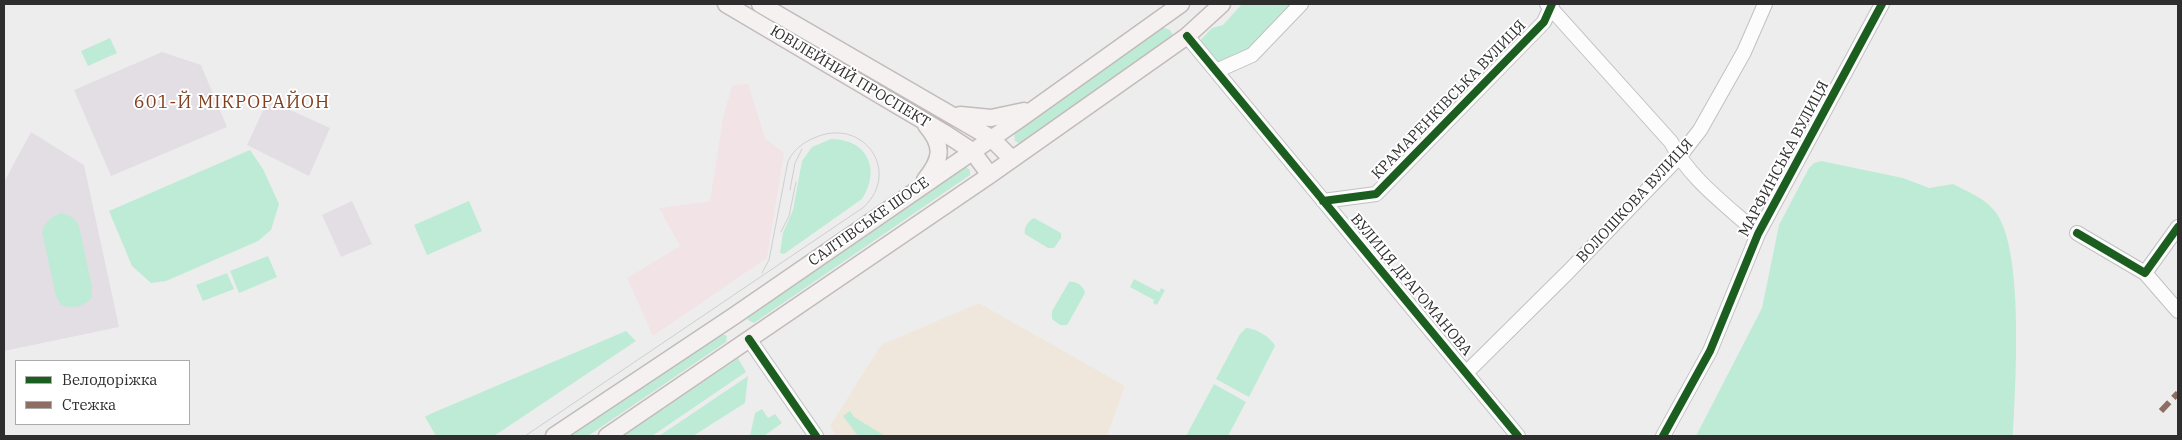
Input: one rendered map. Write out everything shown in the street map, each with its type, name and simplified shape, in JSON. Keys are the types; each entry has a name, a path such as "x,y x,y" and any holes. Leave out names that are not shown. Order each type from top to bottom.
{"main road":[{"name":"ЮВІЛЕЙНИЙ ПРОСПЕКТ","path":"726,4 821,58 972,152 990,174"},
{"name":"ЮВІЛЕЙНИЙ ПРОСПЕКТ","path":"760,4 991,138 1012,159"},
{"name":"САЛТІВСЬКЕ ШОСЕ","path":"554,436 734,316 1036,108 1181,4"},
{"name":"САЛТІВСЬКЕ ШОСЕ","path":"607,436 1012,159 1188,36 1222,4"},
{"path":"1168,14 1188,36"},
{"path":"942,110 984,119 1036,108"},
{"path":"916,189 931,172 938,159 940,148 936,136 921,120"},
{"path":"734,316 749,338"}],"street":[{"path":"1216,71 1252,55 1301,4"},
{"name":"ВОЛОШКОВА ВУЛИЦЯ","path":"1467,372 1568,272 1679,157 1700,130 1715,104 1744,52 1765,4"},
{"name":"МАРФИНСЬКА ВУЛИЦЯ","path":"1663,436 1710,351 1758,234 1882,4"},
{"path":"1550,5 1671,142 1691,173 1758,234"},
{"name":"КРАМАРЕНКІВСЬКА ВУЛИЦЯ","path":"1322,201 1376,194 1544,22 1550,5"},
{"name":"ВУЛИЦЯ ДРАГОМАНОВА","path":"1188,36 1322,201 1467,372 1518,436"},
{"path":"2145,273 2178,227"},
{"path":"2077,233 2145,273 2178,311"},
{"path":"749,338 816,436"}],"shaded area":[{"path":"162,52 201,65 227,127 111,176 74,90"},
{"path":"748,84 765,138 784,153 767,258 653,336 627,278 680,246 659,208 710,201 723,118 732,85"},
{"path":"268,100 330,128 309,176 247,145"},
{"path":"31,132 84,165 119,327 4,351 4,182"},
{"path":"352,201 372,244 341,257 322,215"},
{"path":"979,303 1125,386 1107,436 836,436 830,426 881,345"}],"green space":[{"path":"1242,4 1301,4 1252,55 1216,71 1195,46 1212,28 1223,25"},
{"path":"1162,27 1170,30 1174,37 1021,144 1015,141 1014,134"},
{"path":"110,38 117,53 88,66 81,51"},
{"path":"831,139 844,140 862,150 868,158 870,167 868,188 862,199 784,254 780,253 783,233 793,210 802,161 812,147"},
{"path":"250,150 263,169 279,204 271,230 258,241 166,281 151,283 132,266 109,211"},
{"path":"1821,161 1903,178 1929,188 1953,184 1979,197 1992,208 2003,225 2010,251 2014,282 2016,352 2013,436 1696,436 1762,308 1779,225 1809,168 1814,163"},
{"path":"965,166 970,170 970,175 754,323 748,320 747,317"},
{"path":"469,201 482,231 427,255 414,225"},
{"path":"61,213 72,217 79,226 92,287 92,298 85,303 70,307 61,305 56,296 42,232 49,220"},
{"path":"1034,218 1061,233 1061,238 1054,248 1048,248 1025,234 1027,225"},
{"path":"268,256 277,277 239,293 230,271"},
{"path":"227,273 234,289 203,301 196,285"},
{"path":"1134,279 1159,292 1161,288 1165,290 1157,305 1153,303 1154,300 1130,287"},
{"path":"1069,282 1079,284 1085,293 1067,325 1060,325 1052,319 1052,311"},
{"path":"1246,328 1262,334 1270,339 1275,346 1249,397 1216,379 1240,334"},
{"path":"626,331 636,341 494,436 436,436 425,417 430,414"},
{"path":"722,334 727,336 726,342 588,436 569,436"},
{"path":"738,358 746,372 652,436 624,435"},
{"path":"748,376 745,403 693,436 659,436"},
{"path":"1214,384 1246,402 1228,436 1186,436"},
{"path":"762,409 768,418 775,414 782,423 764,436 750,436 755,413"},
{"path":"850,411 854,417 885,436 858,436 843,416"}],"tram line":[{"path":"525,436 864,207 875,193 879,178 878,163 871,150 861,140 847,134 831,133 810,140 793,153 788,161 769,260 762,273"},
{"path":"790,190 795,163 802,149"},
{"path":"781,232 789,216 796,182"}],"marked path":[{"path":"2161,411 2178,393"}],"cycle path":[{"path":"1323,201 1376,194 1544,22 1552,4"},
{"path":"1663,436 1710,351 1758,234 1882,4"},
{"path":"1187,36 1518,436"},
{"path":"2077,233 2145,273 2178,227"},
{"path":"749,339 816,436"}],"district":[{"name":"601-Й МІКРОРАЙОН","path":"232,103"}]}
